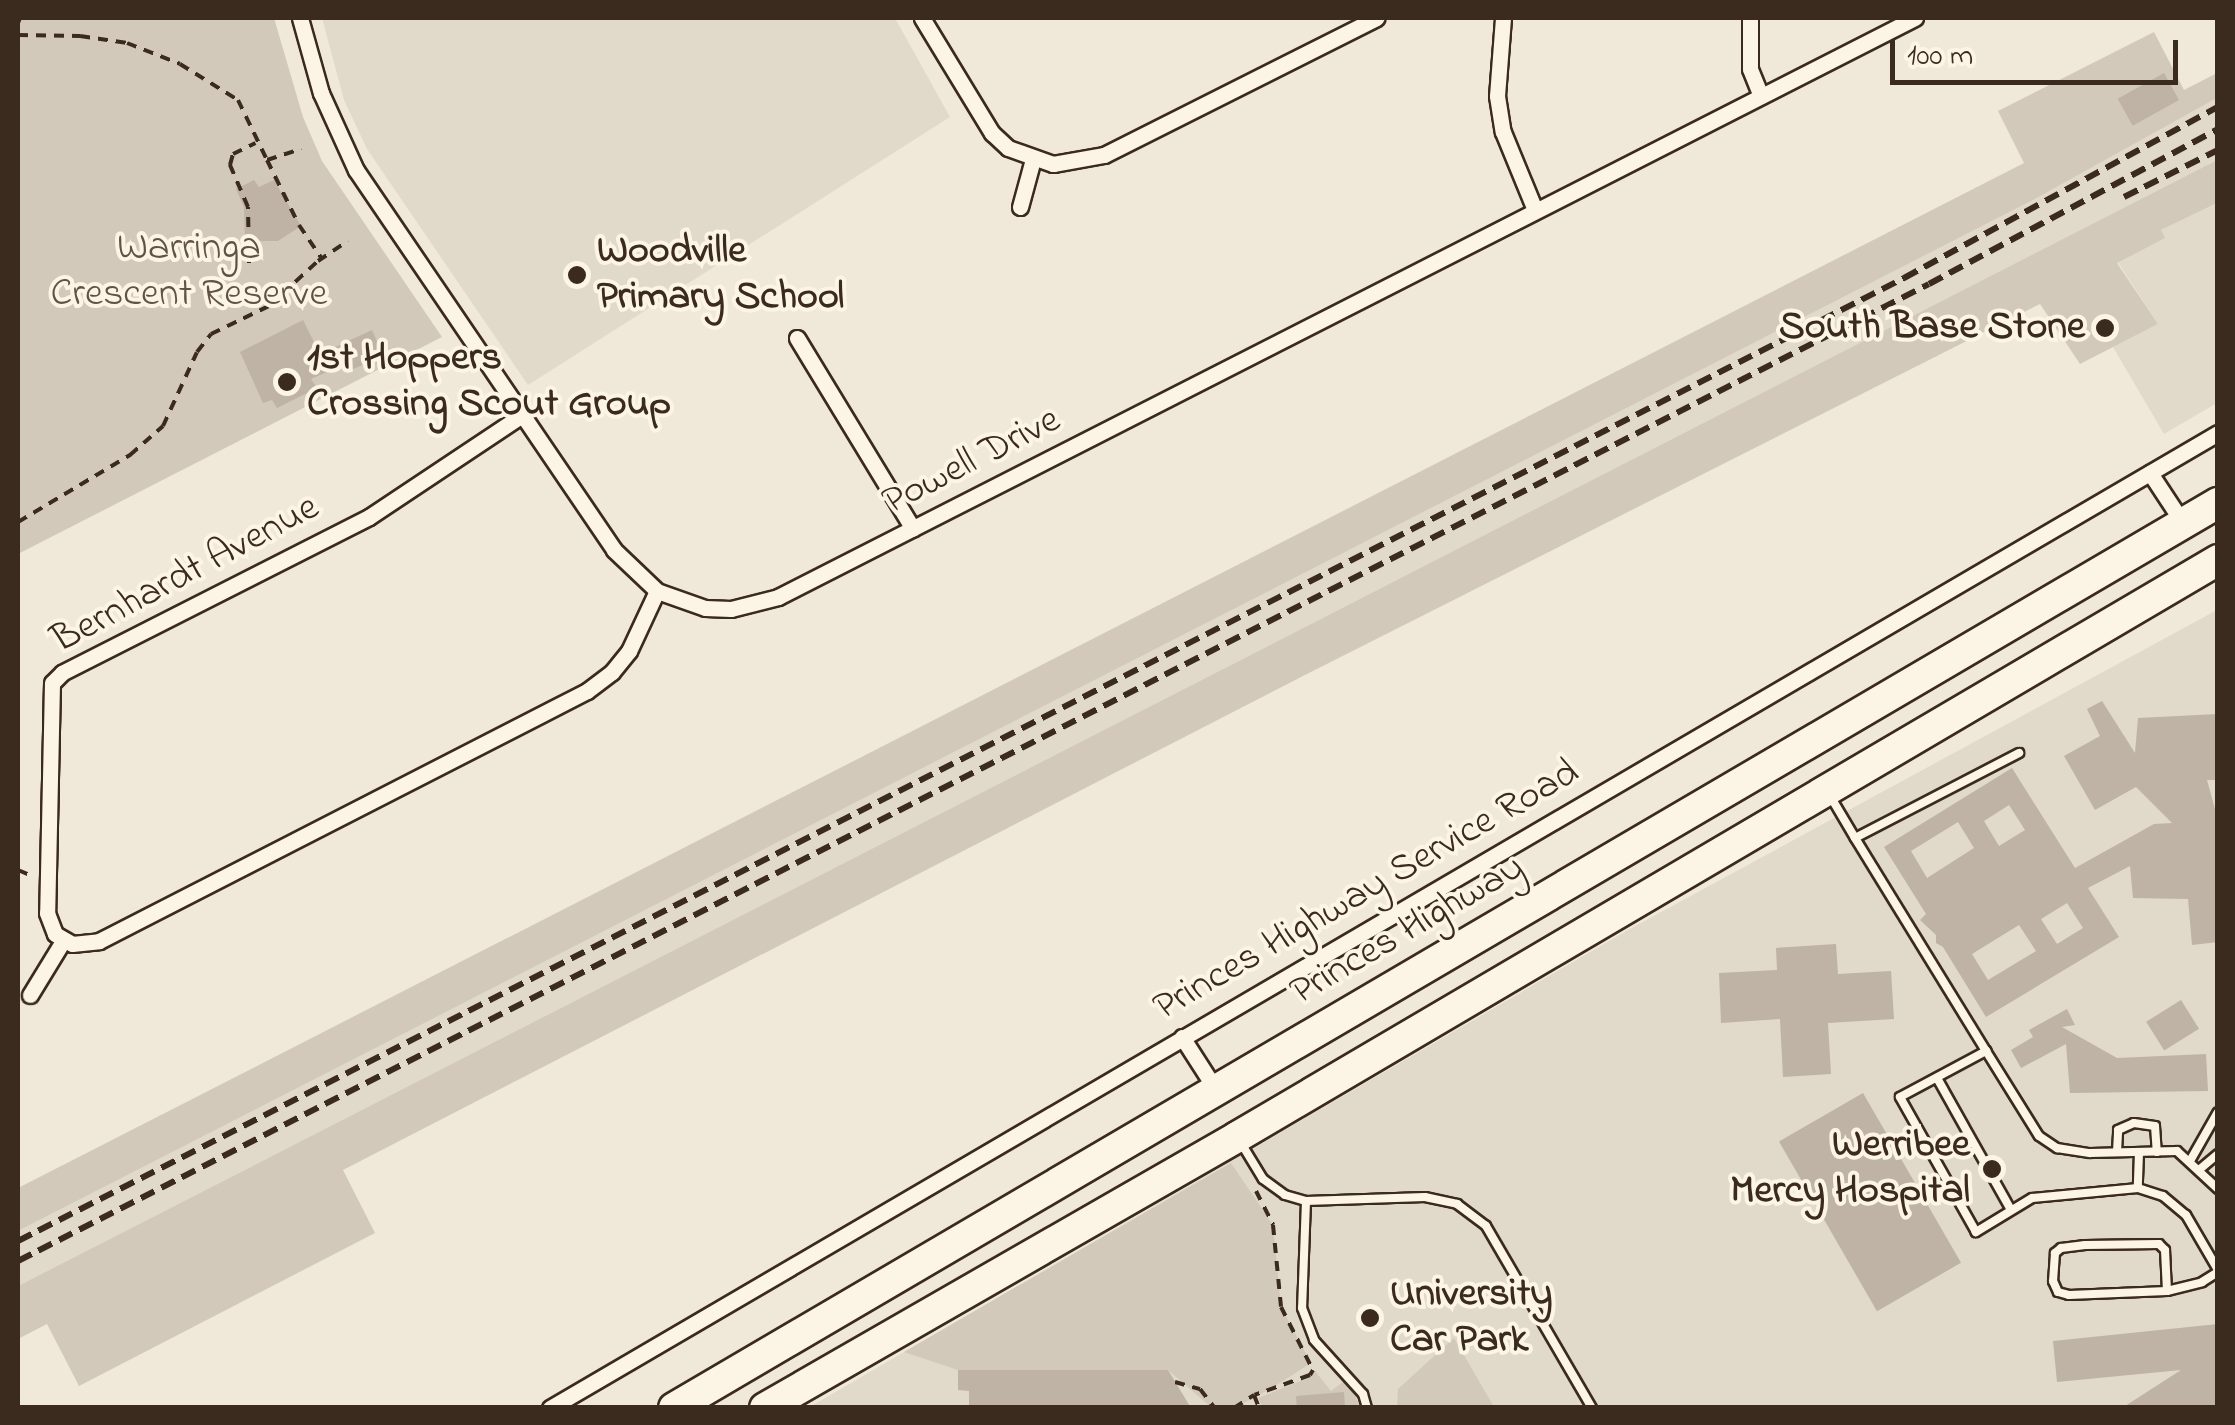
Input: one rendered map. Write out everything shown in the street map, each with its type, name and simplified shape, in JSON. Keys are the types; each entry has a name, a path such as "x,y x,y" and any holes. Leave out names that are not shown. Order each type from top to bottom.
{"highway":[{"name":"Princes Highway","path":"674,1408 2218,503"},
{"path":"765,1408 1237,1137 2215,562 2183,523"},
{"path":"1984,639 2012,682"},
{"path":"1216,1090 1237,1137"}],"street":[{"name":"Powell Drive","path":"300,18 321,92 356,170 614,550 657,591 705,608 755,606 1915,18"},
{"path":"922,18 992,133 1008,148 1033,159 1077,163 1104,155 1376,18"},
{"path":"1503,18 1497,96 1503,132 1535,210"},
{"path":"1750,18 1750,69 1761,96"},
{"path":"1020,207 1033,159"},
{"path":"798,338 913,528"},
{"name":"Bernhardt Avenue","path":"63,940 50,926 48,912 52,683 62,673 369,518 522,414"},
{"name":"Princes Highway Service Road","path":"550,1408 2218,434"},
{"path":"2150,472 2183,523"},
{"path":"30,995 63,940 83,945 99,941 587,691 612,672 629,651 657,591"},
{"path":"1182,1037 1216,1090"}],"lane":[{"path":"1856,838 2019,753"},
{"path":"1826,790 2038,1136 2057,1148 2177,1151 2218,1189"},
{"path":"1986,1052 1900,1097 1976,1232 2011,1210 2045,1196 2138,1188 2163,1196 2186,1215 2218,1271 2202,1282 2166,1290 2058,1292 2055,1253 2061,1248 2085,1245 2159,1244 2165,1250 2166,1290"},
{"path":"1937,1078 2011,1210"},
{"path":"2190,1161 2218,1112"},
{"path":"2117,1152 2118,1130 2134,1123 2155,1126 2157,1152"},
{"path":"1237,1137 1263,1179 1285,1195 1306,1201 1425,1197 1458,1204 1486,1226 1592,1408"},
{"path":"2138,1188 2139,1152"},
{"path":"2200,1169 2218,1154"},
{"path":"1306,1201 1302,1308 1314,1340 1363,1394 1367,1408"}],"path":[{"path":"18,36 80,36 127,43 180,64 238,100 299,226 322,259"},
{"path":"249,263 248,207 230,164 233,154 256,143"},
{"path":"268,160 300,149"},
{"path":"18,522 130,455 163,426 197,352 212,334 269,306 348,241"},
{"path":"1234,1408 1254,1395 1310,1375 1313,1370 1281,1307 1273,1225 1256,1192"},
{"path":"1175,1382 1200,1389 1215,1408"},
{"path":"1254,1395 1260,1408"}],"shaded area":[{"name":"Woodville Primary School","path":"322,18 895,18 950,117 528,385 367,149 344,100"},
{"path":"2217,98 2217,160 18,1286 18,1231 2035,199"},
{"path":"2217,203 2217,403 2164,434 2113,347 2158,324 2117,261 2164,238 2161,230"},
{"path":"2217,610 2217,1407 808,1408 1628,930"}],"green space":[{"name":"Warringa Crescent Reserve","path":"18,18 274,18 303,117 322,161 442,337 18,554"},
{"path":"2154,32 2184,90 2217,73 2217,98 2035,199 18,1231 18,1188 2024,163 1998,111"},
{"path":"2217,160 2217,203 2161,230 2165,238 2117,263 2158,324 2080,364 2040,304 1303,676 343,1170 375,1233 79,1386 47,1324 18,1339 18,1286"},
{"path":"1231,1163 1273,1225 1281,1307 1311,1363 1272,1388 1236,1407 1212,1408 1168,1370 958,1370 904,1352"},
{"path":"1454,1338 1494,1407 1397,1407 1398,1389"},
{"path":"1315,1371 1331,1391 1347,1379 1360,1407 1263,1407 1258,1398 1311,1377"}],"building":[{"path":"2164,73 2179,100 2133,126 2118,99"},
{"path":"254,180 259,187 274,180 301,226 278,241 245,241 244,207 236,189"},
{"path":"303,320 320,354 372,330 380,348 372,351 377,359 353,369 350,362 311,379 317,388 277,408 272,400 263,403 240,352"},
{"path":"2102,701 2135,753 2138,718 2218,714 2218,780 2207,780 2218,820 2218,942 2192,945 2188,899 2133,898 2130,866 2088,888 2119,937 1986,1017 1943,947 1936,943 1936,935 1920,920 1926,914 1884,847 2012,768 2075,868 2154,824 2172,823 2136,787 2095,810 2064,756 2100,736 2087,709","holes":["2009,805 2025,830 1999,846 1984,821","1958,822 1974,848 1927,878 1911,851","2067,903 2083,928 2057,944 2041,919","2019,925 2036,951 1988,980 1972,954"]},
{"path":"1836,944 1838,974 1891,971 1894,1019 1828,1023 1831,1074 1783,1077 1780,1019 1721,1023 1719,973 1777,970 1776,948"},
{"path":"2181,1000 2199,1029 2164,1051 2146,1022"},
{"path":"2067,1009 2075,1025 2062,1027 2117,1058 2206,1054 2208,1091 2070,1093 2066,1044 2021,1068 2011,1050 2033,1037 2029,1030"},
{"path":"1863,1093 1961,1263 1877,1311 1779,1142"},
{"path":"2218,1324 2218,1408 2122,1408 2181,1370 2057,1382 2053,1341"},
{"path":"958,1370 1168,1370 1191,1408 969,1405 969,1391 958,1390"},
{"path":"1344,1392 1345,1408 1297,1408 1296,1396"}],"railway":[{"path":"18,1241 1904,278 2218,107"},
{"path":"18,1261 1929,284 2218,129"},
{"path":"2124,197 2218,150"}],"place":[{"name":"Woodville Primary School","path":"577,275"},
{"name":"South Base Stone","path":"2105,328"},
{"name":"1st Hoppers Crossing Scout Group","path":"287,382"},
{"name":"Werribee Mercy Hospital","path":"1992,1169"},
{"name":"University Car Park","path":"1370,1318"}]}
